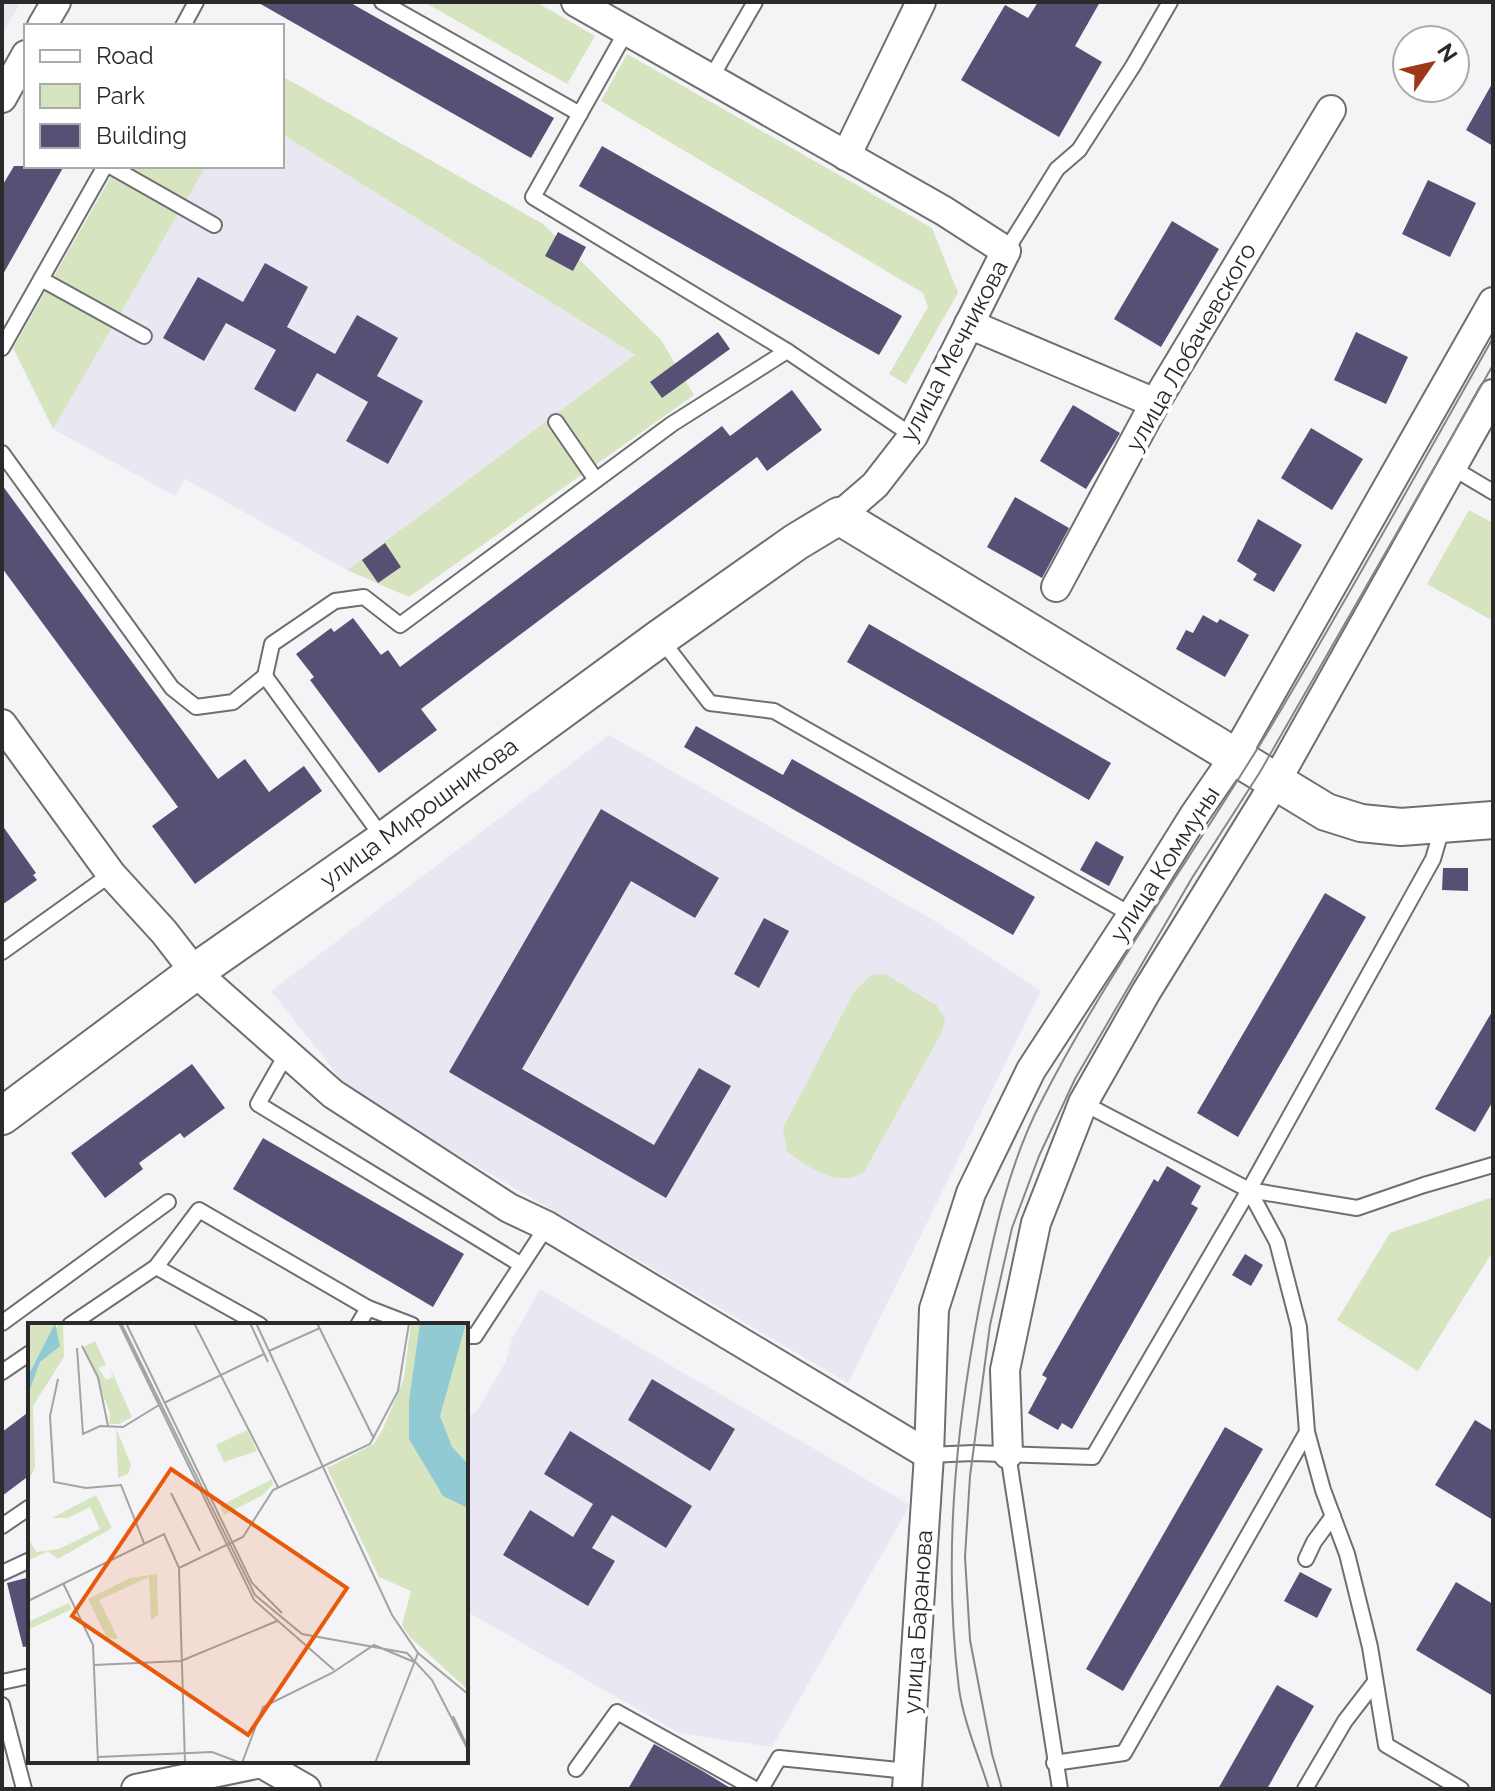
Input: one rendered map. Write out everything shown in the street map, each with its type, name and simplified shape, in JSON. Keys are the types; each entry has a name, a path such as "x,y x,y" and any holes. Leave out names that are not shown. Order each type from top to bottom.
{"street":[{"path":"43,24 56,2"},
{"name":"улица Мечникова","path":"576,2 1006,251 913,436 875,485 839,516"},
{"path":"846,156 921,2"},
{"path":"2,98 24,59"},
{"name":"улица Лобачевского","path":"1056,587 1155,403 1331,110"},
{"name":"улица Коммуны","path":"1008,1454 1005,1370 1036,1223 1083,1103 1146,992 1493,302"},
{"path":"969,324 1155,403"},
{"name":"улица Коммуны","path":"929,1455 934,1309 971,1193 1031,1070 1195,814 1257,770 1451,467 1493,394"},
{"path":"839,516 1326,812 1361,823 1401,827 1493,820"},
{"name":"улица Мирошникова","path":"2,1116 195,972 384,840 660,638 796,542 839,516"},
{"path":"2,724 111,874 164,932 195,972 333,1094 509,1208 547,1226 929,1455"},
{"name":"улица Баранова","path":"908,1780 929,1455"},
{"path":"149,1788 211,1767 261,1763 306,1789"}],"lane":[{"path":"184,24 196,2"},
{"path":"382,2 580,114"},
{"path":"711,78 755,2"},
{"path":"1006,251 1057,169 1079,150 1170,2"},
{"path":"627,30 533,197 787,351 913,436"},
{"path":"2,348 106,168"},
{"path":"111,168 214,225"},
{"path":"41,279 144,336"},
{"path":"2,453 172,688 196,707 233,702 265,676 272,644 335,601 364,597 400,625 672,424 787,351"},
{"path":"556,422 596,480"},
{"path":"1451,467 1493,492"},
{"path":"660,638 710,703 774,711 1132,915"},
{"path":"265,676 384,840"},
{"path":"929,1455 1093,1457 1249,1190 1433,859 1443,824"},
{"path":"2,952 111,874"},
{"path":"287,1053 258,1104 520,1264"},
{"path":"1083,1103 1249,1190 1357,1208 1492,1164"},
{"path":"1249,1190 1277,1242 1299,1327 1307,1432 1347,1554 1370,1647 1386,1745 1461,1789"},
{"path":"2,1323 168,1202"},
{"path":"73,1323 156,1267 199,1210 368,1308 407,1323"},
{"path":"468,1336 475,1336 547,1226"},
{"path":"156,1267 256,1323"},
{"path":"359,1323 368,1308"},
{"path":"2,1372 28,1354"},
{"path":"1054,1763 1124,1753 1307,1432"},
{"path":"1008,1454 1060,1789"},
{"path":"2,1526 28,1508"},
{"path":"1306,1559 1333,1516"},
{"path":"2,1573 28,1561"},
{"path":"2,1682 28,1676"},
{"path":"1305,1789 1345,1721 1375,1682"},
{"path":"2,1705 24,1789"},
{"path":"576,1769 617,1712 758,1789 779,1758 908,1780"}],"shaded area":[{"path":"2,2 21,2 2,35"},
{"path":"284,135 636,356 347,570 185,479 175,496 53,429 205,168 284,168"},
{"path":"609,735 933,920 1041,991 848,1383 352,1093 271,991"},
{"path":"540,1289 910,1505 772,1747 679,1733 468,1612 468,1416 477,1411 506,1361 512,1339"}],"green space":[{"path":"424,2 536,2 595,36 567,84"},
{"path":"627,54 932,228 958,293 906,384 889,374 928,307 923,293 601,101"},
{"path":"284,77 543,224 661,340 694,395 409,597 347,570 635,355 284,135"},
{"path":"116,168 205,168 53,429 13,348"},
{"path":"1469,510 1493,523 1493,621 1427,584"},
{"path":"885,974 936,1005 945,1018 942,1032 864,1172 854,1177 834,1177 814,1170 787,1151 783,1128 854,992 871,975"},
{"path":"1493,1197 1493,1251 1418,1371 1337,1320 1390,1233"}],"building":[{"path":"257,2 349,2 554,118 531,158"},
{"path":"1038,2 1100,2 1075,46 1102,62 1059,137 961,80 1005,5 1028,18"},
{"path":"1493,82 1493,146 1466,130"},
{"path":"602,146 902,316 879,355 579,186"},
{"path":"14,166 63,168 2,276 2,186"},
{"path":"1428,180 1476,203 1450,257 1402,234"},
{"path":"1172,221 1219,249 1161,347 1114,319"},
{"path":"558,232 586,247 573,271 545,256"},
{"path":"265,263 308,287 287,327 335,354 357,315 398,338 377,376 423,401 388,464 346,441 368,402 317,373 295,412 254,389 276,350 226,323 204,361 163,338 198,277 243,302"},
{"path":"718,332 730,349 662,398 650,382"},
{"path":"1356,332 1408,357 1386,404 1334,380"},
{"path":"792,390 822,430 767,471 757,457 421,709 437,730 379,773 310,680 314,677 296,654 331,628 334,632 353,618 381,655 388,650 400,667 722,426 730,436"},
{"path":"1073,405 1120,433 1086,489 1040,461"},
{"path":"1311,428 1363,459 1332,510 1281,478"},
{"path":"2,485 218,779 245,759 269,792 304,766 322,791 195,884 152,826 178,807 2,568"},
{"path":"1015,497 1069,528 1042,578 987,547"},
{"path":"1258,519 1302,545 1274,592 1253,580 1257,574 1237,561"},
{"path":"385,543 401,567 378,583 362,560"},
{"path":"1203,615 1217,623 1220,619 1249,635 1225,677 1176,649 1186,630 1193,633"},
{"path":"869,624 1111,763 1089,800 847,662"},
{"path":"696,726 783,775 792,759 1035,897 1013,935 684,747"},
{"path":"601,809 719,878 695,918 631,881 522,1069 654,1145 699,1068 731,1086 666,1198 449,1072"},
{"path":"2,825 36,873 33,875 37,880 2,905"},
{"path":"1096,841 1124,857 1109,886 1080,870"},
{"path":"1443,868 1468,868 1468,891 1442,890"},
{"path":"1325,893 1366,917 1238,1137 1197,1113"},
{"path":"764,918 789,931 759,988 734,974"},
{"path":"1493,1010 1493,1101 1475,1132 1435,1109"},
{"path":"192,1064 225,1108 184,1138 180,1133 139,1163 143,1169 105,1198 71,1153"},
{"path":"263,1138 464,1254 433,1307 233,1189"},
{"path":"1167,1166 1201,1186 1191,1204 1198,1208 1072,1429 1062,1423 1058,1430 1028,1413 1047,1378 1042,1375 1154,1179 1158,1182"},
{"path":"1245,1254 1263,1265 1251,1286 1232,1275"},
{"path":"652,1379 735,1429 710,1471 628,1420"},
{"path":"28,1412 28,1476 2,1496 2,1432"},
{"path":"1475,1420 1493,1431 1493,1520 1435,1485"},
{"path":"1225,1427 1263,1449 1123,1691 1086,1669"},
{"path":"570,1431 692,1506 666,1548 612,1515 592,1548 615,1561 588,1606 503,1555 530,1510 573,1537 593,1504 544,1474"},
{"path":"1300,1572 1332,1589 1317,1618 1284,1601"},
{"path":"28,1578 28,1646 23,1647 7,1583"},
{"path":"1456,1582 1493,1604 1493,1696 1416,1650"},
{"path":"1277,1685 1314,1706 1267,1789 1218,1789"},
{"path":"654,1744 701,1770 732,1789 628,1789"}],"tram line":[{"path":"989,1789 959,1689 952,1593 954,1498 964,1403 979,1308 996,1228 1019,1151 1041,1102 1096,1003 1279,713 1493,338"},
{"path":"1002,1789 992,1754 970,1640 965,1557 970,1476 990,1325 1012,1228 1039,1156 1075,1079 1192,878 1260,772 1493,365"}]}
